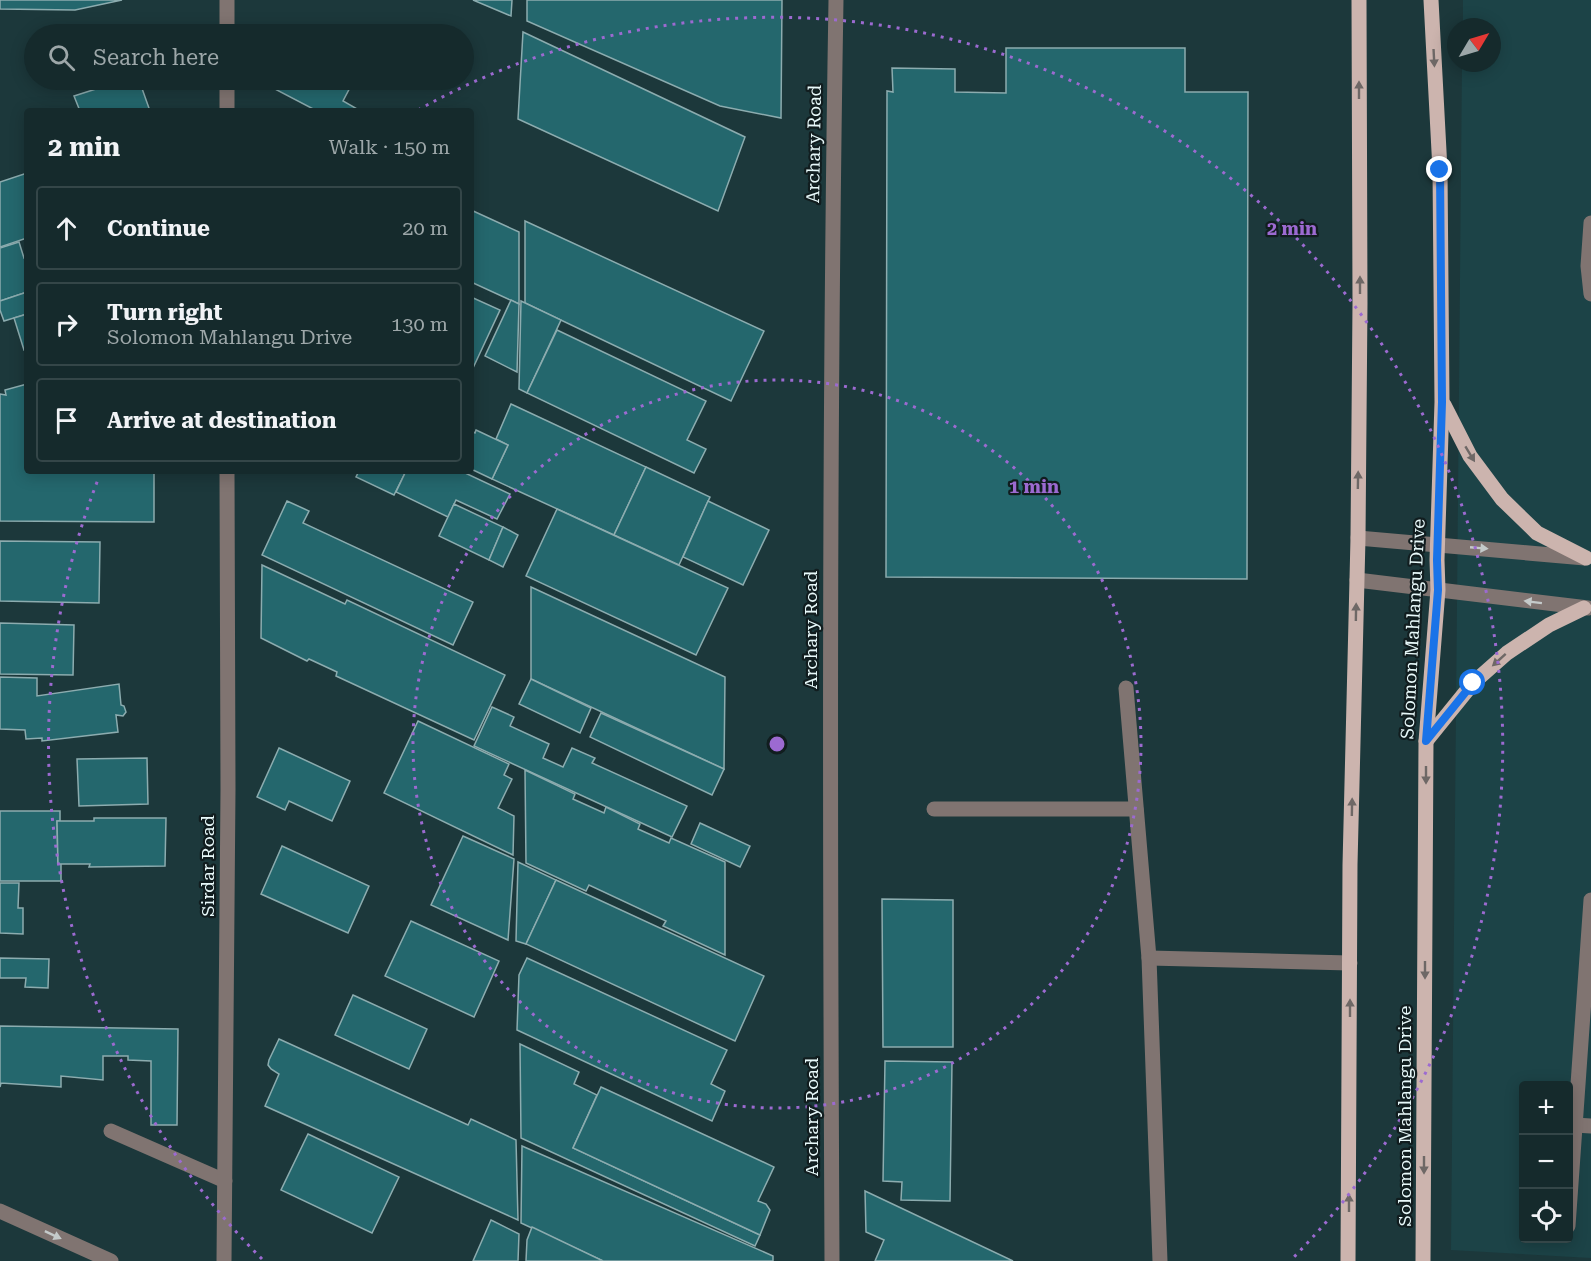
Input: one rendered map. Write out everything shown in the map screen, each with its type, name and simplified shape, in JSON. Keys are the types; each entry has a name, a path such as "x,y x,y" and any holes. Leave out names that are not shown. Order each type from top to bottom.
{"main road":[{"path":"1348,1261 1350,865 1358,538 1359,0"},
{"name":"Solomon Mahlangu Drive","path":"1424,1261 1426,741 1438,590 1442,402 1440,170 1431,0"},
{"path":"1442,402 1470,456 1502,499 1537,533 1588,558"},
{"path":"1426,741 1473,683 1507,653 1549,625 1587,608"}],"street":[{"path":"227,0 227,24"},
{"name":"Archary Road","path":"832,1261 830,607 832,211 836,0"},
{"path":"227,90 227,108"},
{"path":"1591,223 1588,266 1591,294"},
{"name":"Sirdar Road","path":"224,1261 228,789 227,474"},
{"path":"1358,538 1588,558"},
{"path":"1357,580 1587,608"},
{"path":"1126,688 1149,958 1160,1261"},
{"path":"934,809 1136,809"},
{"path":"1571,1189 1591,900"},
{"path":"1149,958 1350,963"},
{"path":"1575,1125 1591,1126"},
{"path":"111,1131 225,1181"},
{"path":"0,1211 111,1261"}],"shaded area":[{"path":"1463,0 1591,0 1591,1258 1451,1250 1462,72 1501,72 1501,18 1463,18"}],"building":[{"path":"0,0 122,0 75,10 0,9"},
{"path":"473,0 512,0 511,16"},
{"path":"527,0 782,0 781,118 720,106 527,21"},
{"path":"523,32 745,137 718,211 518,119"},
{"path":"1006,48 1185,48 1185,92 1248,92 1247,579 886,577 887,91 893,92 892,68 955,69 955,92 1006,93"},
{"path":"93,90 143,90 149,108 79,108 74,96"},
{"path":"277,90 349,90 343,101 355,108 311,108"},
{"path":"24,174 24,239 0,247 0,182"},
{"path":"474,211 519,232 519,304 474,283"},
{"path":"525,221 764,331 731,401 525,303"},
{"path":"19,242 24,258 24,293 0,301 0,248"},
{"path":"24,293 24,315 4,321 0,301"},
{"path":"474,298 500,310 474,366"},
{"path":"511,300 519,304 517,372 485,356"},
{"path":"521,301 561,320 527,393 519,389"},
{"path":"24,315 24,350 14,318"},
{"path":"557,330 706,401 687,440 706,449 694,473 527,393"},
{"path":"24,385 24,474 154,474 154,522 0,521 0,394 6,395 5,390"},
{"path":"511,404 646,467 614,535 492,479 508,445 496,439"},
{"path":"476,430 508,445 492,479 474,470"},
{"path":"646,467 710,497 679,565 614,535"},
{"path":"358,474 404,474 394,495 356,477"},
{"path":"405,474 467,474 510,494 497,519 456,500 448,517 396,492"},
{"path":"287,501 309,511 303,523 473,602 453,645 262,555"},
{"path":"708,501 769,530 743,585 683,557"},
{"path":"454,504 503,527 489,560 439,536"},
{"path":"557,509 728,588 696,655 526,576"},
{"path":"503,527 518,535 503,567 489,560"},
{"path":"0,541 100,542 99,603 0,601"},
{"path":"262,565 345,604 347,600 505,675 474,740 336,676 337,672 309,659 307,661 261,638"},
{"path":"531,587 725,677 724,769 531,679"},
{"path":"0,623 74,625 73,675 0,674"},
{"path":"0,677 37,678 37,696 119,684 121,705 124,706 126,712 123,716 116,715 118,732 42,741 42,738 26,739 25,730 0,729"},
{"path":"531,679 591,708 580,733 519,704"},
{"path":"492,707 514,717 510,726 549,744 543,758 563,767 572,748 595,758 592,763 687,806 672,837 474,746"},
{"path":"601,713 724,769 712,795 590,737"},
{"path":"418,721 509,764 504,775 512,779 498,808 514,816 513,855 384,793"},
{"path":"279,748 350,781 332,821 289,801 285,810 257,797"},
{"path":"147,758 148,804 79,806 77,759"},
{"path":"525,770 575,794 573,799 604,813 606,807 640,824 638,829 669,843 671,838 725,862 725,955 663,926 666,921 589,885 586,891 526,863"},
{"path":"0,811 60,811 60,821 57,821 58,864 61,863 61,881 0,881"},
{"path":"94,818 166,818 165,866 89,867 90,864 58,864 57,821 94,821"},
{"path":"700,823 750,846 740,867 691,844"},
{"path":"463,836 514,859 508,940 431,905"},
{"path":"282,846 369,886 348,933 261,894"},
{"path":"518,862 556,880 526,944 516,941"},
{"path":"556,880 764,976 735,1041 526,944"},
{"path":"0,883 19,883 18,908 23,908 23,934 0,933"},
{"path":"882,899 953,900 953,1047 883,1047"},
{"path":"411,921 499,961 474,1017 385,976"},
{"path":"0,958 49,959 48,988 25,987 26,978 0,978"},
{"path":"527,958 727,1050 711,1084 725,1091 712,1121 517,1030 519,975"},
{"path":"353,995 427,1029 409,1069 335,1035"},
{"path":"0,1026 178,1029 177,1125 151,1125 151,1061 128,1060 128,1056 103,1056 103,1080 61,1076 61,1087 1,1083 0,1087"},
{"path":"279,1039 468,1125 471,1119 516,1140 518,1220 265,1106 279,1074 268,1065"},
{"path":"520,1044 579,1072 574,1084 597,1095 573,1148 760,1235 755,1246 521,1138"},
{"path":"885,1061 952,1062 950,1201 901,1200 902,1182 883,1181"},
{"path":"601,1087 774,1167 758,1201 766,1204 770,1210 760,1235 573,1148"},
{"path":"308,1134 399,1177 372,1233 281,1190"},
{"path":"522,1146 773,1256 773,1261 603,1261 521,1223"},
{"path":"865,1191 1013,1261 875,1261 884,1240 866,1232"},
{"path":"491,1220 519,1234 518,1261 473,1261"},
{"path":"532,1227 603,1261 526,1261 527,1240"}],"route":[{"path":"1440,170 1442,402 1438,590 1426,741 1473,683"}]}
